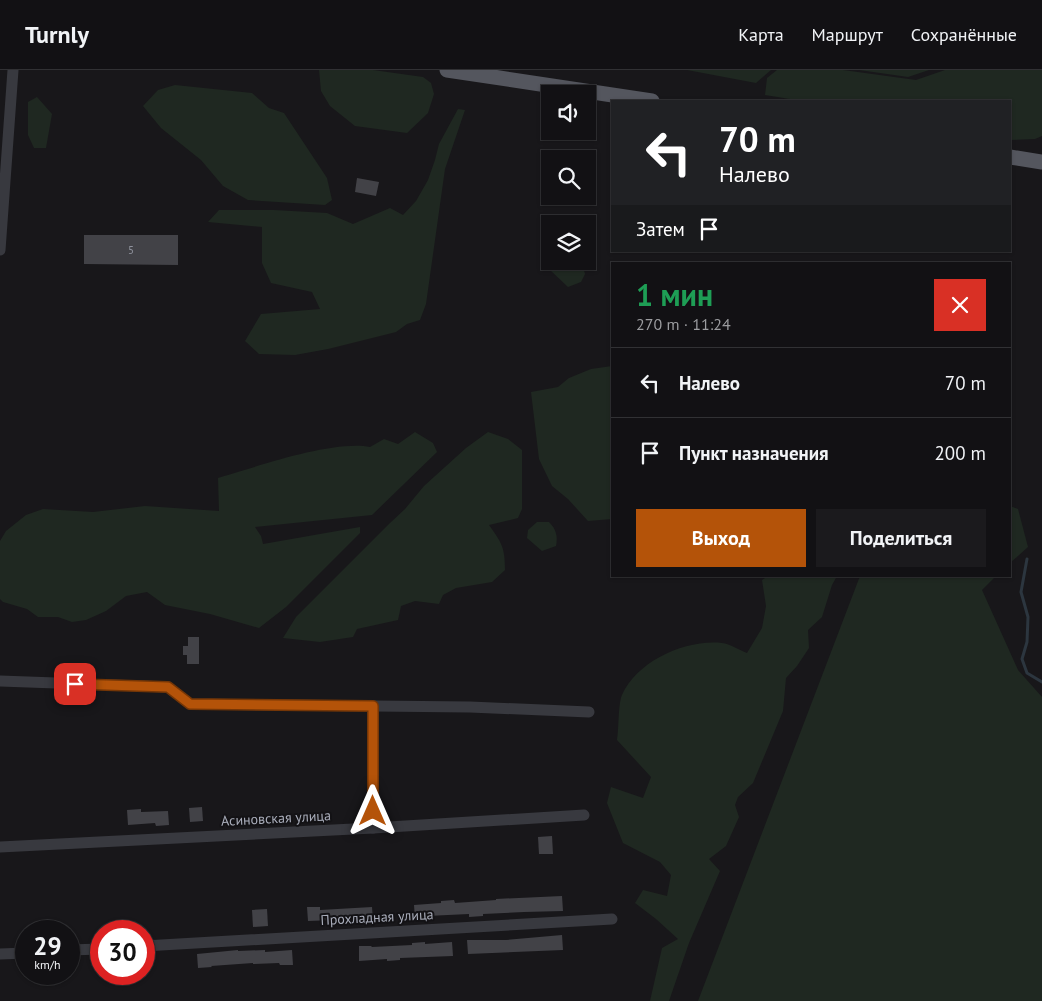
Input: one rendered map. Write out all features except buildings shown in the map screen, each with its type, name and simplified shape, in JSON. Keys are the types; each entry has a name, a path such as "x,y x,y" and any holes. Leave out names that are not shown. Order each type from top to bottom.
{"main road":[{"path":"447,70 645,100"},
{"path":"1011,157 1042,162"}],"street":[{"path":"0,250 12,70"},
{"path":"0,682 168,687 190,704 470,707 589,712"},
{"path":"373,706 373,828"},
{"name":"Асиновская улица","path":"0,847 584,815"},
{"name":"Прохладная улица","path":"155,945 612,919"},
{"path":"0,954 15,953"}],"shaded area":[{"path":"319,70 373,70 423,77 431,83 434,94 428,113 407,133 355,126 330,106 321,91"},
{"path":"687,70 771,70 756,83"},
{"path":"777,70 843,70 916,80 945,70 1042,70 1042,136 1035,139 1011,140 1011,100 796,100 765,95 767,78"},
{"path":"859,70 929,70 908,77"},
{"path":"175,85 252,93 269,108 284,113 327,178 332,200 325,205 248,200 223,186 201,160 161,128 143,106 158,90"},
{"path":"37,97 52,114 46,148 34,148 28,135 28,102"},
{"path":"458,109 465,110 445,169 426,304 420,320 407,324 396,332 328,349 295,355 259,354 245,341 261,314 320,309 312,292 271,283 262,263 262,227 208,222 219,210 274,210 327,213 353,224 390,208 403,215 416,201 428,180 439,144"},
{"path":"550,270 584,270 585,274 581,282 568,287"},
{"path":"611,366 611,519 588,521 568,499 552,486 539,459 531,392 558,387 569,378 591,369"},
{"path":"415,432 433,443 437,452 372,515 255,527 261,536 263,544 360,527 360,533 286,607 259,628 210,614 165,605 147,592 126,596 106,611 86,620 72,622 58,617 38,617 27,609 3,602 0,599 0,541 6,531 26,515 43,509 93,512 145,506 219,511 218,478 294,456 336,447 370,447 384,439 398,444"},
{"path":"488,432 508,439 522,450 522,509 518,518 489,525 502,546 505,570 492,582 456,588 443,595 439,604 415,601 401,606 398,620 357,629 353,637 320,642 283,638 296,617 405,509 424,486 466,448"},
{"path":"1011,506 1018,509 1028,547 1011,562"},
{"path":"537,522 549,522 556,533 556,546 542,551 527,538 528,530"},
{"path":"766,577 836,577 822,617 808,630 809,648 786,678 783,711 753,783 738,797 735,805 739,817 726,846 709,859 720,871 689,943 669,1001 650,1001 662,948 678,939 635,903 643,890 667,896 671,875 660,862 623,843 607,803 611,787 643,798 651,777 617,740 622,695 629,683 639,672 664,655 678,649 693,645 722,643 747,653 762,628 766,606 762,580"},
{"path":"860,577 995,577 982,590 1018,670 1042,697 1042,1001 698,1001"}],"waterway":[{"path":"1027,559 1021,592 1028,617 1027,642 1022,659 1027,673 1042,682"}],"route":[{"path":"75,684 168,687 190,704 373,706 373,811"}]}
